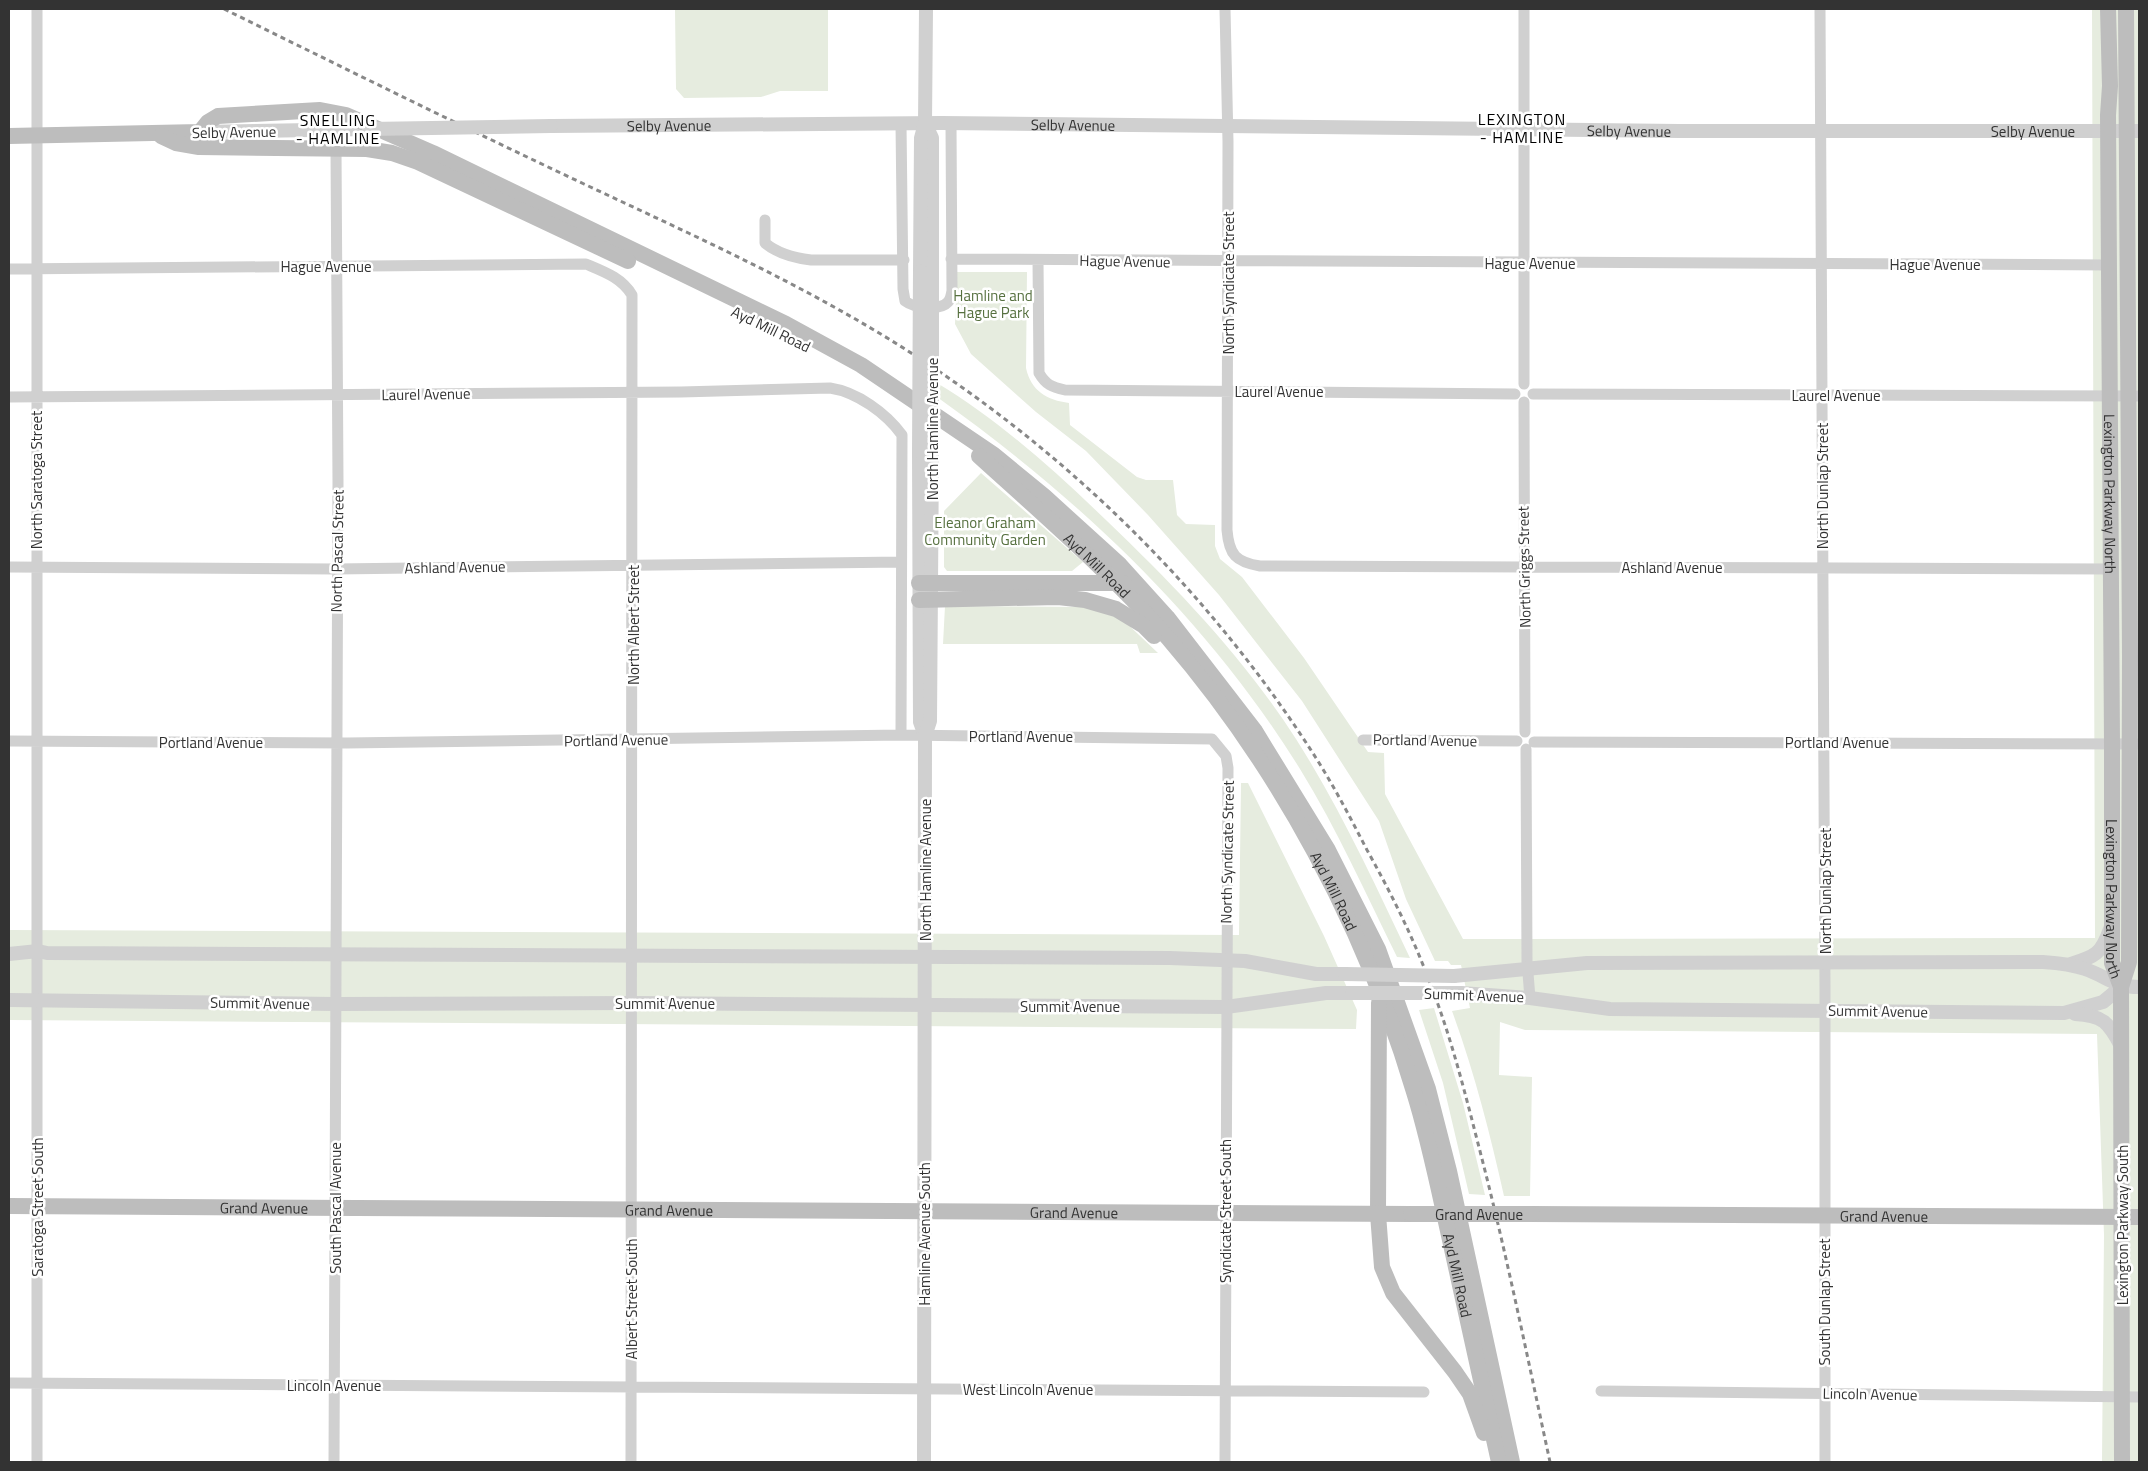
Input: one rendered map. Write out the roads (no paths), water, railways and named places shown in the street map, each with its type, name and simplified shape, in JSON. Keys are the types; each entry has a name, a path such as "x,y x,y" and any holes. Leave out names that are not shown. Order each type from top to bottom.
{"main road":[{"name":"Lexington Parkway North","path":"2108,9 2125,131 2109,265 2111,395 2111,927 2112,962 2121,987"},
{"name":"Lexington Parkway North","path":"2121,987 2129,962 2135,744 2133,265 2125,131 2126,9"},
{"name":"Ayd Mill Road","path":"200,132 208,122 218,116 320,110 346,115 433,153 778,319 862,365 994,455 1106,552 1126,586 1212,694 1264,768 1309,842 1349,921 1378,990 1414,1092 1488,1382 1512,1462"},
{"name":"Selby Avenue","path":"9,136 200,132"},
{"name":"Ayd Mill Road","path":"157,134 176,143 198,147 367,149 392,153 418,162 754,319 838,363 912,409 978,455 1126,586 1167,617 1255,731 1328,850 1378,949 1428,1089 1449,1170 1488,1382 1499,1462"},
{"path":"925,592 1126,586"},
{"path":"1058,598 1110,595 1126,586"},
{"path":"925,592 1058,598 1102,604 1129,616 1144,626 1212,694"},
{"name":"Lexington Parkway South","path":"2121,987 2122,1462"},
{"path":"1378,990 1383,1214 1380,1254 1386,1279 1456,1372 1470,1394 1494,1462"},
{"name":"Grand Avenue","path":"9,1206 2139,1217"},
{"path":"1383,1214 1392,1265 1401,1286 1465,1368 1488,1382"}],"street":[{"name":"North Saratoga Street","path":"37,9 35,741 36,934 38,951"},
{"name":"North Hamline Avenue","path":"925,1005 925,736 920,722 925,592 926,271 932,138 925,124 926,9"},
{"name":"North Syndicate Street","path":"1225,9 1229,391 1227,530 1228,544 1234,556"},
{"path":"1524,9 1524,384"},
{"name":"North Dunlap Street","path":"1820,9 1825,962"},
{"name":"Selby Avenue","path":"200,132 551,126 901,124 2125,131"},
{"path":"901,124 905,301 912,307 943,307 950,301 952,291 951,124"},
{"name":"North Pascal Street","path":"335,953 336,149"},
{"path":"765,220 765,243 772,249 796,258 811,260 904,260"},
{"name":"Hague Avenue","path":"951,260 2109,265"},
{"name":"Laurel Avenue","path":"1038,260 1039,373 1044,382 1052,388 1064,390 1515,394"},
{"name":"Hague Avenue","path":"9,269 586,264 618,279 626,285 632,296"},
{"name":"North Albert Street","path":"632,296 632,955"},
{"path":"1524,384 1530,386 1529,398 1518,399 1515,394 1517,388 1524,384"},
{"name":"Laurel Avenue","path":"9,397 633,392 830,388 844,390"},
{"name":"North Hamline Avenue","path":"844,390 854,394 896,426 902,435 901,735"},
{"name":"Laurel Avenue","path":"1529,398 1822,395 2134,396"},
{"name":"North Griggs Street","path":"1525,732 1523,566 1529,398"},
{"name":"Ashland Avenue","path":"1234,556 1244,563 1260,566 2111,569"},
{"name":"Ashland Avenue","path":"9,567 336,569 901,562"},
{"path":"1530,746 1520,748 1516,741 1520,734 1525,732 1531,734 1527,969 1530,998"},
{"name":"Portland Avenue","path":"9,741 336,743 901,735 1198,737 1212,739 1220,746"},
{"name":"Portland Avenue","path":"1363,740 1516,741"},
{"name":"Portland Avenue","path":"1530,746 1823,741 2135,744"},
{"name":"North Syndicate Street","path":"1220,746 1226,756 1228,768 1226,960"},
{"path":"2071,964 2091,958 2100,952 2111,927"},
{"name":"Summit Avenue","path":"9,954 38,951 46,954 335,953 1226,960 1245,961 1316,974 1454,976 1587,963 2043,962 2071,964 2097,974 2121,987 2139,987"},
{"name":"Saratoga Street South","path":"37,1462 38,951"},
{"name":"South Pascal Avenue","path":"334,1462 335,953"},
{"name":"Albert Street South","path":"631,1462 632,955"},
{"name":"Syndicate Street South","path":"1225,1462 1226,960"},
{"name":"South Dunlap Street","path":"1825,962 1825,1462"},
{"name":"Summit Avenue","path":"9,1000 335,1004 632,1003 1226,1007 1326,993 1462,993 1530,998 1610,1009 2064,1014 2098,1004 2121,987"},
{"name":"Hamline Avenue South","path":"924,1462 925,1005"},
{"path":"2064,1014 2091,1016 2104,1021 2111,1028 2121,1047"},
{"path":"9,1383 37,1383"},
{"name":"Lincoln Avenue","path":"37,1383 631,1386"},
{"name":"West Lincoln Avenue","path":"631,1386 1424,1392"},
{"name":"Lincoln Avenue","path":"1601,1391 2139,1397"}],"railway":[{"path":"224,9 759,268 803,290 887,338 985,404 1040,447 1093,493 1143,541 1190,592 1235,645 1277,700 1316,758 1385,882 1409,932 1438,1004 1464,1090 1491,1193 1550,1462"}],"district":[{"name":"LEXINGTON - HAMLINE","path":"1522,128"},
{"name":"SNELLING - HAMLINE","path":"338,129"}],"park label":[{"name":"Hamline and Hague Park","path":"993,304"},
{"name":"Eleanor Graham Community Garden","path":"985,530"}]}
